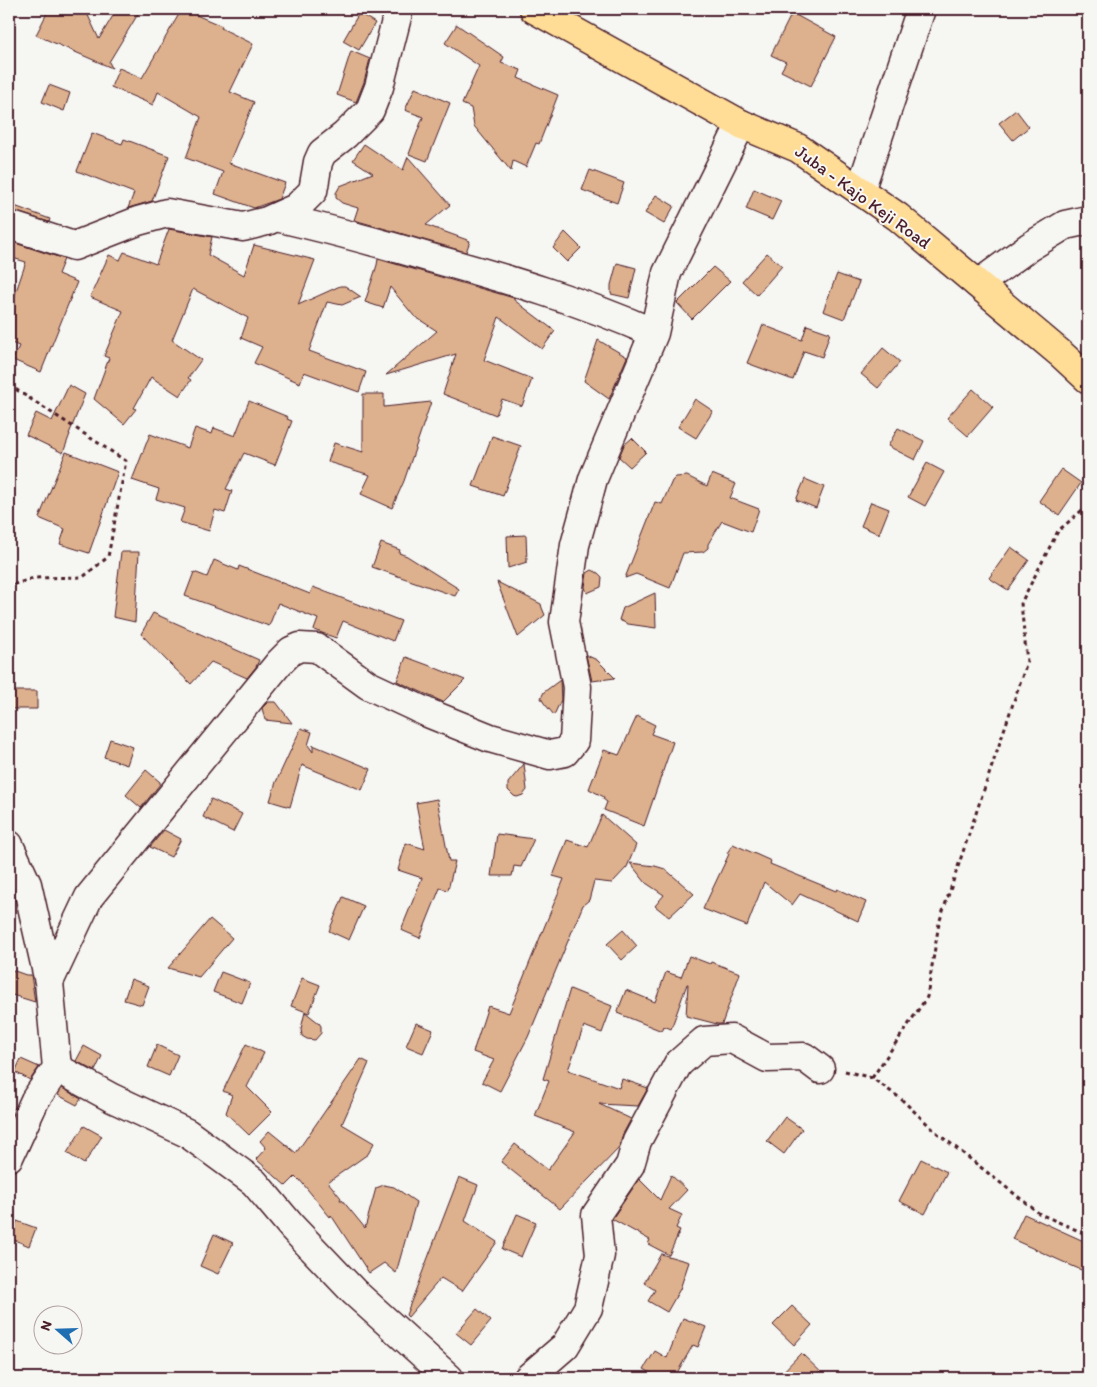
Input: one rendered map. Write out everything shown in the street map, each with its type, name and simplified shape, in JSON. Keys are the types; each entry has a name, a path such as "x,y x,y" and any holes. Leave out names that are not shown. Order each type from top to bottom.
{"main road":[{"name":"Juba - Kajo Keji Road","path":"534,9 740,124 798,148 898,217 1088,379"}],"street":[{"path":"9,225 74,246 138,221 167,213 243,227 276,217 296,208 312,191 318,162 322,153 345,135 370,110 380,87 399,9"},
{"path":"860,191 921,9"},
{"path":"49,982 89,897 279,663 291,651 300,647 317,648 368,685 428,713 490,738 550,755 565,752 574,742 577,687 564,622 575,544 593,479 654,333 667,273 740,124"},
{"path":"276,217 330,229 522,283 609,314 654,333"},
{"path":"978,284 1029,247 1065,225 1088,220"},
{"path":"9,845 27,884 49,982 57,1068 35,1100 9,1157"},
{"path":"528,1378 565,1346 588,1308 600,1255 596,1215 630,1165 637,1141 678,1064 704,1041 732,1039 767,1058 804,1058 820,1069"},
{"path":"57,1068 112,1098 187,1133 254,1182 292,1227 354,1292 449,1378"}],"path":[{"path":"9,385 126,461 108,557 83,577 34,578 9,586"},
{"path":"872,1078 927,996 939,923 1026,662 1021,603 1058,531 1088,505"},
{"path":"820,1069 845,1071 872,1078 900,1098 936,1132 1040,1214 1088,1236"}],"building":[{"path":"49,9 85,9 99,39 117,9 141,9 109,62 112,68 36,35"},
{"path":"182,9 222,26 221,28 253,44 230,92 254,102 229,163 285,183 279,199 254,208 215,194 223,172 186,158 201,117 158,92 153,105 111,87 119,68 142,78"},
{"path":"359,13 375,23 359,50 343,41"},
{"path":"792,13 836,37 811,86 781,71 786,62 771,55"},
{"path":"456,24 504,57 501,63 521,70 518,78 558,95 539,144 536,143 526,167 513,161 511,171 474,126 471,108 462,104 479,66 445,43"},
{"path":"351,51 370,59 356,102 337,95"},
{"path":"49,85 70,93 64,111 42,102"},
{"path":"415,88 450,103 427,161 409,154 423,117 405,110"},
{"path":"1016,110 1029,127 1013,140 999,123"},
{"path":"92,133 122,144 124,139 169,156 152,201 128,208 134,193 77,171"},
{"path":"364,144 403,170 408,157 450,205 426,225 470,241 466,252 354,220 358,208 342,203 336,198 336,193 340,186 373,173 353,160"},
{"path":"590,170 624,183 617,203 582,190"},
{"path":"754,189 781,201 772,220 746,209"},
{"path":"656,195 674,206 664,224 645,213"},
{"path":"9,204 50,219 49,222 9,210"},
{"path":"169,229 212,237 208,255 244,275 254,245 315,260 298,305 340,286 345,286 361,297 342,305 327,302 309,351 366,372 359,392 304,372 300,383 254,363 262,347 241,338 248,318 193,289 172,340 201,360 188,378 191,380 180,396 151,377 134,408 136,409 124,424 94,399 109,358 104,356 123,311 90,297 109,255 120,260 124,252 156,264"},
{"path":"565,232 581,248 567,262 553,248"},
{"path":"9,241 64,259 58,274 77,282 41,372 13,360 19,346 9,342 9,312 26,262 9,257"},
{"path":"767,253 782,266 757,295 742,281"},
{"path":"378,259 514,298 514,300 555,331 542,349 499,317 484,360 532,379 522,406 502,399 496,415 443,394 456,354 386,375 437,331 414,316 390,287 383,308 365,302"},
{"path":"617,263 636,268 629,298 611,294 611,285"},
{"path":"713,267 730,281 692,319 677,303"},
{"path":"837,274 859,282 844,319 823,311"},
{"path":"763,325 802,340 807,325 830,333 822,357 804,351 793,380 747,363"},
{"path":"598,340 627,357 609,399 584,381"},
{"path":"883,348 900,362 878,388 861,374"},
{"path":"69,385 85,394 63,453 26,435 36,413 52,421"},
{"path":"973,389 993,407 968,436 947,418"},
{"path":"363,394 384,394 384,407 431,402 404,481 392,508 361,494 370,475 328,462 334,443 363,452"},
{"path":"695,399 713,411 696,438 678,427"},
{"path":"249,401 288,417 287,419 292,421 275,465 244,453 226,489 232,491 225,513 215,510 209,531 180,522 185,508 156,499 159,489 132,480 150,434 188,448 195,428 212,434 214,428 235,436"},
{"path":"898,428 924,441 915,460 888,446"},
{"path":"492,436 521,446 503,496 473,486"},
{"path":"632,438 646,452 630,467 619,457 624,445"},
{"path":"66,452 118,472 89,553 60,544 65,529 39,518"},
{"path":"927,463 944,472 925,506 908,497"},
{"path":"1061,469 1081,483 1059,515 1039,501"},
{"path":"712,474 736,484 730,498 759,509 751,532 722,521 708,544 708,548 703,552 683,553 670,588 636,574 625,578 655,502 662,504 672,481 676,477 687,476 707,486"},
{"path":"805,479 824,487 816,508 796,500"},
{"path":"871,502 889,509 879,534 861,526"},
{"path":"526,535 527,562 508,568 507,536"},
{"path":"381,543 400,550 399,553 407,556 459,589 455,596 372,567"},
{"path":"1011,547 1029,560 1008,590 989,578"},
{"path":"121,552 139,552 135,622 113,617"},
{"path":"214,560 238,570 239,566 310,594 313,587 401,621 393,641 343,621 336,638 314,630 318,619 278,603 269,626 185,596 194,572 207,577"},
{"path":"592,570 602,577 601,587 587,593 585,587 587,573"},
{"path":"497,582 541,604 545,615 518,637"},
{"path":"655,593 656,628 628,624 619,620 623,608"},
{"path":"153,613 259,660 256,667 247,678 211,662 191,684 141,634"},
{"path":"586,655 597,660 615,678 592,681"},
{"path":"406,657 465,680 443,702 397,681"},
{"path":"560,680 561,700 554,715 541,698 544,692"},
{"path":"9,691 37,691 37,709 9,709"},
{"path":"268,702 276,702 292,723 265,720 262,708"},
{"path":"637,716 655,725 651,734 673,742 644,826 604,810 607,802 603,799 604,797 589,789 604,750 619,755"},
{"path":"301,728 312,732 308,745 313,752 313,745 371,769 362,790 302,765 290,807 270,801 276,782"},
{"path":"110,739 133,747 127,765 104,757"},
{"path":"524,764 527,790 523,795 517,797 508,790 508,783"},
{"path":"146,770 160,784 141,808 126,795"},
{"path":"211,799 242,814 233,832 203,817"},
{"path":"437,799 449,861 455,861 448,890 440,888 420,938 401,930 422,878 398,870 406,843 425,849 416,803"},
{"path":"602,815 636,845 627,867 612,883 594,881 589,900 583,905 528,1037 500,1091 482,1082 494,1060 473,1052 488,1006 509,1013 564,879 553,876 567,840 588,847"},
{"path":"164,830 181,839 171,857 150,847"},
{"path":"497,834 534,839 521,867 514,866 512,876 491,876"},
{"path":"733,844 771,861 770,864 866,902 858,921 800,894 792,905 764,882 747,926 703,909 729,854 727,853"},
{"path":"630,863 665,869 694,894 669,917 655,906 664,895 646,883"},
{"path":"343,897 364,906 349,940 329,931"},
{"path":"210,919 232,938 199,977 168,968"},
{"path":"623,930 637,946 622,960 607,944"},
{"path":"689,956 740,973 722,1024 686,1016 688,984 671,1029 664,1026 662,1031 617,1013 626,990 655,1002 666,972 681,977"},
{"path":"9,969 31,975 35,1002 9,994"},
{"path":"221,972 250,983 242,1003 213,992"},
{"path":"302,978 320,985 309,1013 291,1006"},
{"path":"131,979 149,986 142,1005 124,1000"},
{"path":"570,989 612,1006 602,1033 584,1026 568,1070 619,1088 622,1079 648,1088 638,1106 599,1104 631,1119 623,1134 619,1148 560,1209 501,1162 515,1144 548,1170 575,1132 535,1116 549,1081 543,1079"},
{"path":"305,1012 321,1026 321,1033 315,1040 302,1036 301,1029"},
{"path":"416,1023 433,1030 423,1053 406,1046"},
{"path":"246,1044 264,1053 247,1087 272,1112 249,1135 226,1113 232,1095 223,1091"},
{"path":"157,1045 178,1055 169,1076 148,1067"},
{"path":"84,1046 102,1056 95,1071 76,1061"},
{"path":"21,1059 39,1067 30,1080 15,1072"},
{"path":"361,1059 369,1063 342,1124 374,1143 368,1154 328,1182 341,1198 340,1200 365,1228 376,1188 384,1185 394,1187 416,1202 396,1273 384,1263 369,1273 331,1215 330,1217 299,1179 295,1177 286,1186 256,1159 266,1148 260,1141 269,1131 296,1153"},
{"path":"62,1088 81,1099 77,1105 58,1095"},
{"path":"785,1117 802,1129 784,1154 767,1141"},
{"path":"84,1126 102,1136 84,1164 67,1153"},
{"path":"921,1159 947,1172 925,1214 899,1201"},
{"path":"671,1175 687,1190 669,1209 682,1215 676,1228 680,1230 669,1255 648,1244 650,1240 612,1219 639,1179 660,1200"},
{"path":"459,1177 478,1185 465,1221 497,1242 462,1291 441,1278 408,1317 406,1315"},
{"path":"517,1214 536,1222 521,1257 502,1249"},
{"path":"1024,1214 1088,1243 1088,1273 1012,1239"},
{"path":"17,1221 36,1228 29,1246 10,1238"},
{"path":"214,1234 233,1243 218,1274 200,1266"},
{"path":"661,1254 689,1262 680,1289 667,1312 648,1301 655,1290 644,1283"},
{"path":"792,1306 812,1325 794,1345 773,1325"},
{"path":"477,1309 491,1321 471,1345 456,1333"},
{"path":"683,1318 706,1327 698,1347 693,1345 674,1378 660,1378 644,1369 655,1351 667,1358"},
{"path":"801,1353 827,1378 777,1378"}]}
